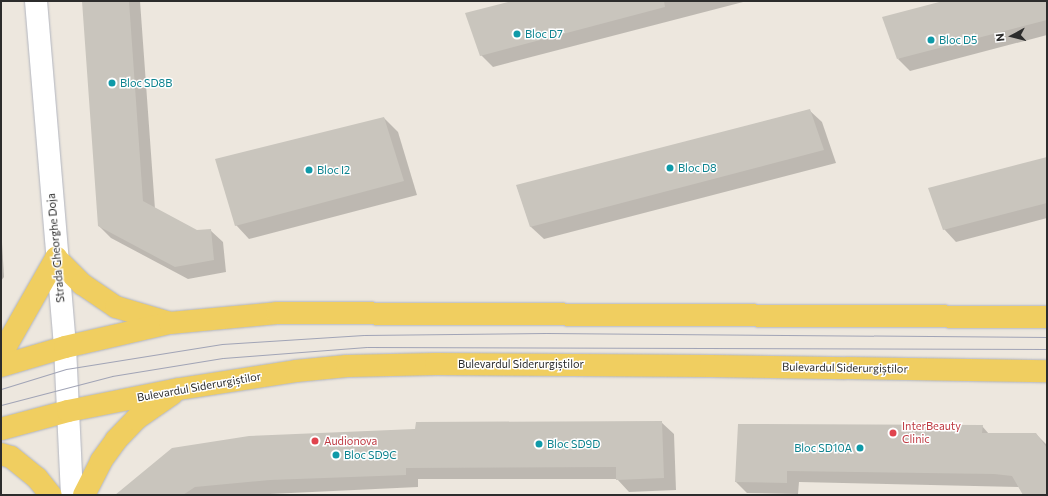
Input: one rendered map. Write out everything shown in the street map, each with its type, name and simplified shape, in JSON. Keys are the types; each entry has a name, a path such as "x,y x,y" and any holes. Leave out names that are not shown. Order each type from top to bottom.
{"main road":[{"name":"Strada Gheorghe Doja","path":"36,1 64,347 72,495"},
{"path":"1,355 56,258 82,284 116,307 170,323"},
{"path":"1,366 64,347 170,323 277,313 362,311 1047,317"},
{"name":"Bulevardul Siderurgiștilor","path":"1,429 68,411 179,389 296,371 436,364 1047,371"},
{"path":"84,495 101,461 116,440 136,419 179,389"},
{"path":"1,454 11,457 38,478 51,495"}],"building":[{"path":"82,1 129,1 143,201 197,230 211,229 214,260 175,267 98,226"},
{"name":"Bloc D7","path":"512,1 664,1 665,7 480,56 465,13"},
{"name":"Bloc D5","path":"943,1 1047,1 1047,20 897,59 882,17"},
{"name":"Bloc D8","path":"810,109 824,150 530,227 516,185"},
{"name":"Bloc I2","path":"384,117 404,181 235,226 215,159"},
{"path":"1047,157 1047,203 943,230 928,188"},
{"path":"662,421 664,478 616,480 616,467 406,468 406,475 270,480 195,487 183,495 115,495 172,448 249,436 415,429 416,422"},
{"name":"Bloc SD10A","path":"738,424 983,425 982,433 1036,433 1047,448 1047,495 1023,495 1012,476 994,474 787,471 787,483 735,482"}],"tram line":[{"path":"1,389 66,369 222,344 364,335 546,333 1047,337"},
{"path":"1,405 112,376 223,358 367,347 1047,349"}],"place":[{"name":"Bloc D7","path":"517,34"},
{"name":"Bloc D5","path":"931,40"},
{"name":"Bloc SD8B","path":"112,83"},
{"name":"Bloc D8","path":"670,168"},
{"name":"Bloc I2","path":"309,170"},
{"name":"InterBeauty Clinic","path":"893,433"},
{"name":"Audionova","path":"315,441"},
{"name":"Bloc SD9D","path":"539,444"},
{"name":"Bloc SD10A","path":"860,448"},
{"name":"Bloc SD9C","path":"336,455"}]}
